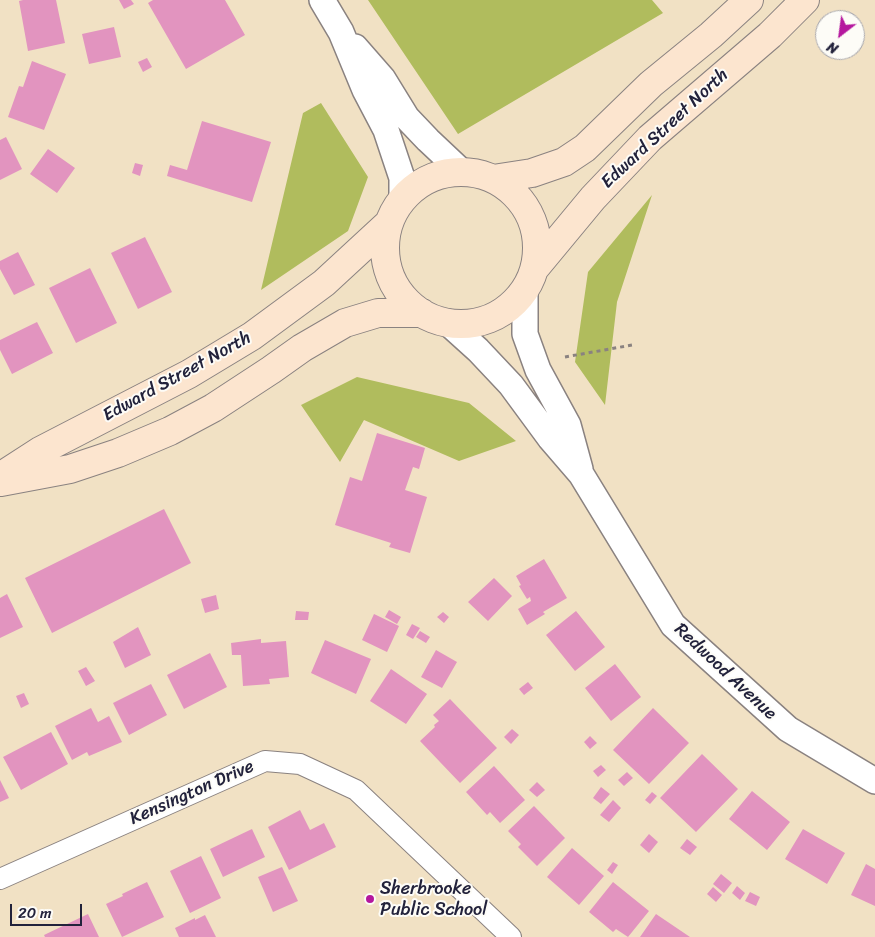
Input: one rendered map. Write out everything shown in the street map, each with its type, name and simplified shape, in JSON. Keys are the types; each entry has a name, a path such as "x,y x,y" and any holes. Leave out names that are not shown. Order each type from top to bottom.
{"main road":[{"path":"493,179 532,173 556,165 585,148 606,130 651,84 711,35 749,0"},
{"name":"Edward Street North","path":"530,279 593,198 650,138 770,35 805,0"},
{"path":"0,482 70,469 118,453 170,431 213,408 324,334 345,323 378,313 422,313 447,322 470,323 492,318 510,306 530,279 537,247 534,226 525,206 511,190 493,179 478,174 462,172 439,175 418,185 395,212 385,248 390,274 402,296 422,313"},
{"name":"Edward Street North","path":"0,477 40,451 189,374 252,336 324,283 395,212"}],"street":[{"path":"322,0 342,32 383,79 407,118 462,172"},
{"path":"342,32 365,90 386,130 402,178 395,212"},
{"name":"Redwood Avenue","path":"530,279 525,334 538,370 568,425 582,474"},
{"name":"Redwood Avenue","path":"447,322 478,350 511,385 550,438 582,474 673,625 788,729 875,782"},
{"name":"Kensington Drive","path":"0,879 265,761 300,764 356,790 511,937"}],"path":[{"path":"565,357 632,345"}],"green space":[{"path":"368,0 652,0 663,13 458,134"},
{"path":"321,103 368,177 348,231 261,290 303,113"},
{"path":"652,195 617,302 605,405 575,362 588,272"},
{"path":"357,377 469,403 516,441 459,461 364,420 340,462 301,405"}],"building":[{"path":"56,0 65,43 28,51 19,1"},
{"path":"119,0 131,0 134,4 124,9"},
{"path":"153,0 225,0 245,35 186,69 148,3"},
{"path":"114,27 121,57 89,64 82,34"},
{"path":"147,58 152,67 143,72 138,62"},
{"path":"32,61 66,74 44,130 8,117 19,86 23,87"},
{"path":"202,121 271,142 252,202 167,176 170,165 187,170"},
{"path":"6,137 22,169 0,180 0,140"},
{"path":"48,149 75,168 57,193 30,174"},
{"path":"135,163 143,165 140,176 132,173"},
{"path":"145,237 172,292 138,309 111,253"},
{"path":"18,252 35,285 14,295 0,269 0,261"},
{"path":"90,268 117,323 76,343 49,288"},
{"path":"37,322 53,353 12,374 0,350 0,340"},
{"path":"377,433 425,448 419,469 413,467 405,490 427,497 410,553 389,547 391,543 335,525 350,477 362,481"},
{"path":"164,509 191,563 52,633 25,578"},
{"path":"544,559 567,598 543,612 545,614 527,625 518,609 531,601 530,597 527,599 519,586 521,585 516,576"},
{"path":"494,578 512,596 488,621 468,602"},
{"path":"7,594 23,627 0,638 0,598"},
{"path":"216,595 219,609 205,613 201,599"},
{"path":"389,610 401,617 397,624 385,617"},
{"path":"296,611 309,612 308,620 295,620"},
{"path":"576,611 605,647 575,671 546,635"},
{"path":"443,612 449,617 444,623 437,617"},
{"path":"374,614 399,626 387,652 362,640"},
{"path":"412,624 420,628 413,639 406,635"},
{"path":"138,627 151,655 125,668 113,642"},
{"path":"420,631 430,637 426,643 416,637"},
{"path":"261,639 261,643 286,641 289,677 269,679 270,684 243,686 241,655 232,655 231,643"},
{"path":"325,640 371,659 356,694 311,673"},
{"path":"436,650 457,662 442,688 421,677"},
{"path":"210,653 227,687 184,709 167,675"},
{"path":"615,664 641,697 611,721 585,688"},
{"path":"86,667 95,681 86,686 78,671"},
{"path":"391,669 427,694 406,724 370,701"},
{"path":"528,682 533,688 524,695 519,689"},
{"path":"151,684 167,715 129,735 113,703"},
{"path":"24,693 29,704 21,708 16,696"},
{"path":"450,699 497,748 460,783 420,741 439,721 433,715"},
{"path":"91,708 98,722 109,716 122,742 89,756 87,752 72,760 55,726"},
{"path":"653,708 689,743 649,784 613,750"},
{"path":"512,729 519,735 511,744 504,737"},
{"path":"51,732 68,764 21,790 3,757"},
{"path":"590,736 597,743 590,749 584,742"},
{"path":"702,754 738,789 696,832 660,798"},
{"path":"601,765 606,770 598,777 593,771"},
{"path":"494,766 525,800 500,823 490,812 487,815 466,792"},
{"path":"627,772 633,778 624,786 618,780"},
{"path":"0,780 9,798 0,802"},
{"path":"537,782 545,790 537,797 529,790"},
{"path":"601,787 610,794 601,804 593,798"},
{"path":"752,791 790,822 767,850 729,819"},
{"path":"652,792 657,796 650,804 645,800"},
{"path":"613,800 621,808 609,822 600,815"},
{"path":"534,806 565,838 537,866 518,847 521,844 508,831"},
{"path":"300,810 310,830 324,823 336,847 289,870 268,827"},
{"path":"252,829 265,857 223,877 210,849"},
{"path":"803,829 845,853 827,884 785,859"},
{"path":"649,834 658,842 649,853 640,845"},
{"path":"687,839 697,847 690,855 680,848"},
{"path":"572,848 604,876 579,905 547,877"},
{"path":"201,856 221,898 190,913 170,871"},
{"path":"613,862 618,865 612,874 607,870"},
{"path":"866,864 875,869 875,906 851,895"},
{"path":"282,867 298,901 273,912 258,877"},
{"path":"721,874 732,883 724,893 713,884"},
{"path":"147,882 164,917 122,937 106,904"},
{"path":"613,882 649,911 628,937 616,929 613,932 589,912"},
{"path":"737,886 745,893 740,900 732,893"},
{"path":"713,887 722,895 716,902 707,894"},
{"path":"750,892 760,897 756,906 745,901"},
{"path":"88,914 99,937 45,937 44,935"},
{"path":"656,914 690,937 640,937"},
{"path":"205,915 216,937 179,937 175,928"}],"place":[{"name":"Sherbrooke Public School","path":"370,899"}]}
